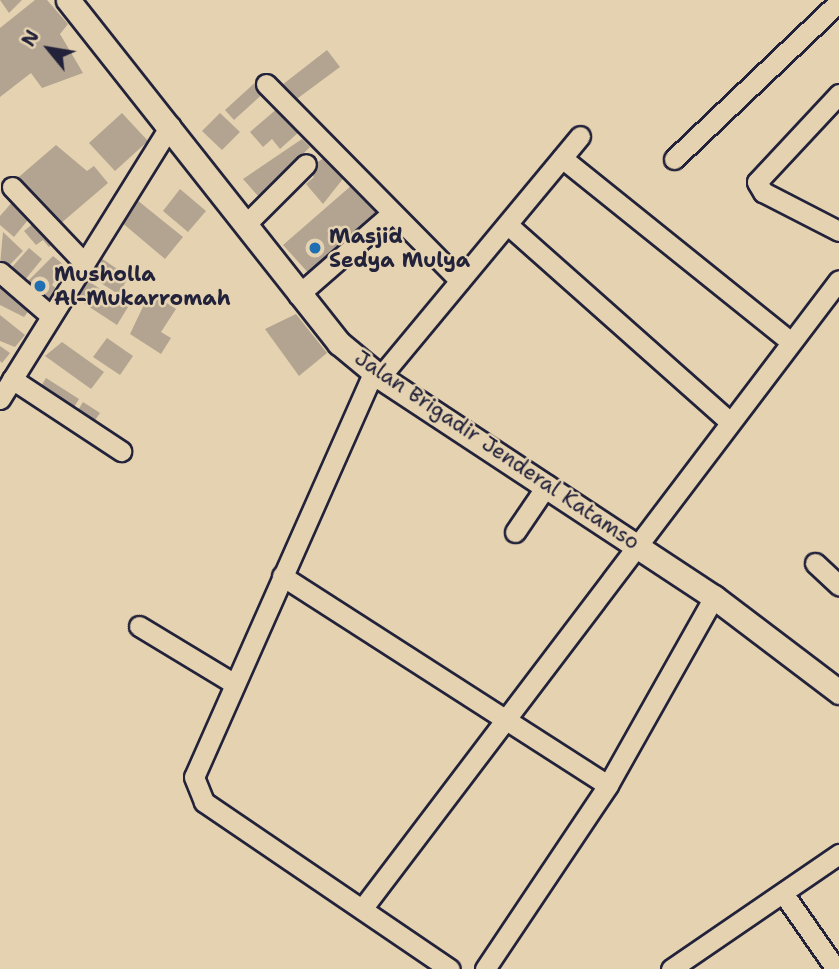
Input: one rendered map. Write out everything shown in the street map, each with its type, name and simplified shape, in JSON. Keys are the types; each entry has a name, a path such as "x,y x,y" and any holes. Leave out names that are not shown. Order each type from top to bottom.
{"main road":[{"name":"Jalan Brigadir Jenderal Katamso","path":"68,0 170,126 298,295 377,374 640,545 714,597 839,692"}],"street":[{"path":"674,159 839,2"},
{"path":"266,84 391,214 460,281"},
{"path":"839,94 757,182 763,192 839,232"},
{"path":"0,399 170,126"},
{"path":"450,969 198,794 194,768 377,374 508,225 580,136"},
{"path":"562,158 790,341"},
{"path":"245,225 306,164"},
{"path":"12,187 84,263"},
{"path":"298,295 391,214"},
{"path":"508,225 730,422"},
{"path":"0,272 51,316"},
{"path":"362,909 839,279"},
{"path":"12,379 121,451"},
{"path":"515,532 547,485"},
{"path":"815,563 839,585"},
{"path":"282,576 608,785"},
{"path":"485,969 608,785 714,597"},
{"path":"139,626 233,683"},
{"path":"671,969 839,854"},
{"path":"783,893 836,969"}],"building":[{"path":"0,0 22,0 9,13"},
{"path":"35,0 47,0 68,24 60,34 83,73 42,88 31,73 0,97 0,28"},
{"path":"327,50 340,67 294,101 282,85"},
{"path":"258,80 267,90 234,120 225,110"},
{"path":"279,107 300,131 280,149 272,139 263,147 250,132"},
{"path":"122,113 148,141 115,171 89,143"},
{"path":"220,113 240,132 222,150 202,131"},
{"path":"302,139 310,147 259,197 243,179"},
{"path":"56,145 87,171 94,166 108,183 53,230 13,182"},
{"path":"329,155 346,175 323,204 306,184 314,177 306,169"},
{"path":"352,185 381,216 313,278 283,245"},
{"path":"180,189 206,211 188,232 163,211"},
{"path":"14,200 32,215 14,237 0,225 0,216"},
{"path":"137,200 183,237 165,259 120,221"},
{"path":"35,222 57,240 49,247 43,240 36,245 24,231"},
{"path":"3,232 23,251 5,270 0,265"},
{"path":"29,248 42,259 20,286 6,274"},
{"path":"53,256 64,265 52,285 59,291 46,307 21,288"},
{"path":"101,258 129,277 118,294 90,276"},
{"path":"0,276 33,305 24,317 0,305"},
{"path":"85,279 128,307 117,325 74,297"},
{"path":"150,292 176,309 161,332 171,338 161,354 130,334"},
{"path":"296,314 327,353 299,376 265,329"},
{"path":"0,315 25,335 15,347 0,341"},
{"path":"107,338 133,356 120,375 93,357"},
{"path":"62,342 104,372 91,389 45,356"},
{"path":"0,346 10,353 2,363 0,361"},
{"path":"46,378 79,399 70,414 37,393"},
{"path":"83,402 100,413 91,426 75,415"}],"place":[{"name":"Masjid Sedya Mulya","path":"315,248"},
{"name":"Musholla Al-Mukarromah","path":"40,286"}]}
